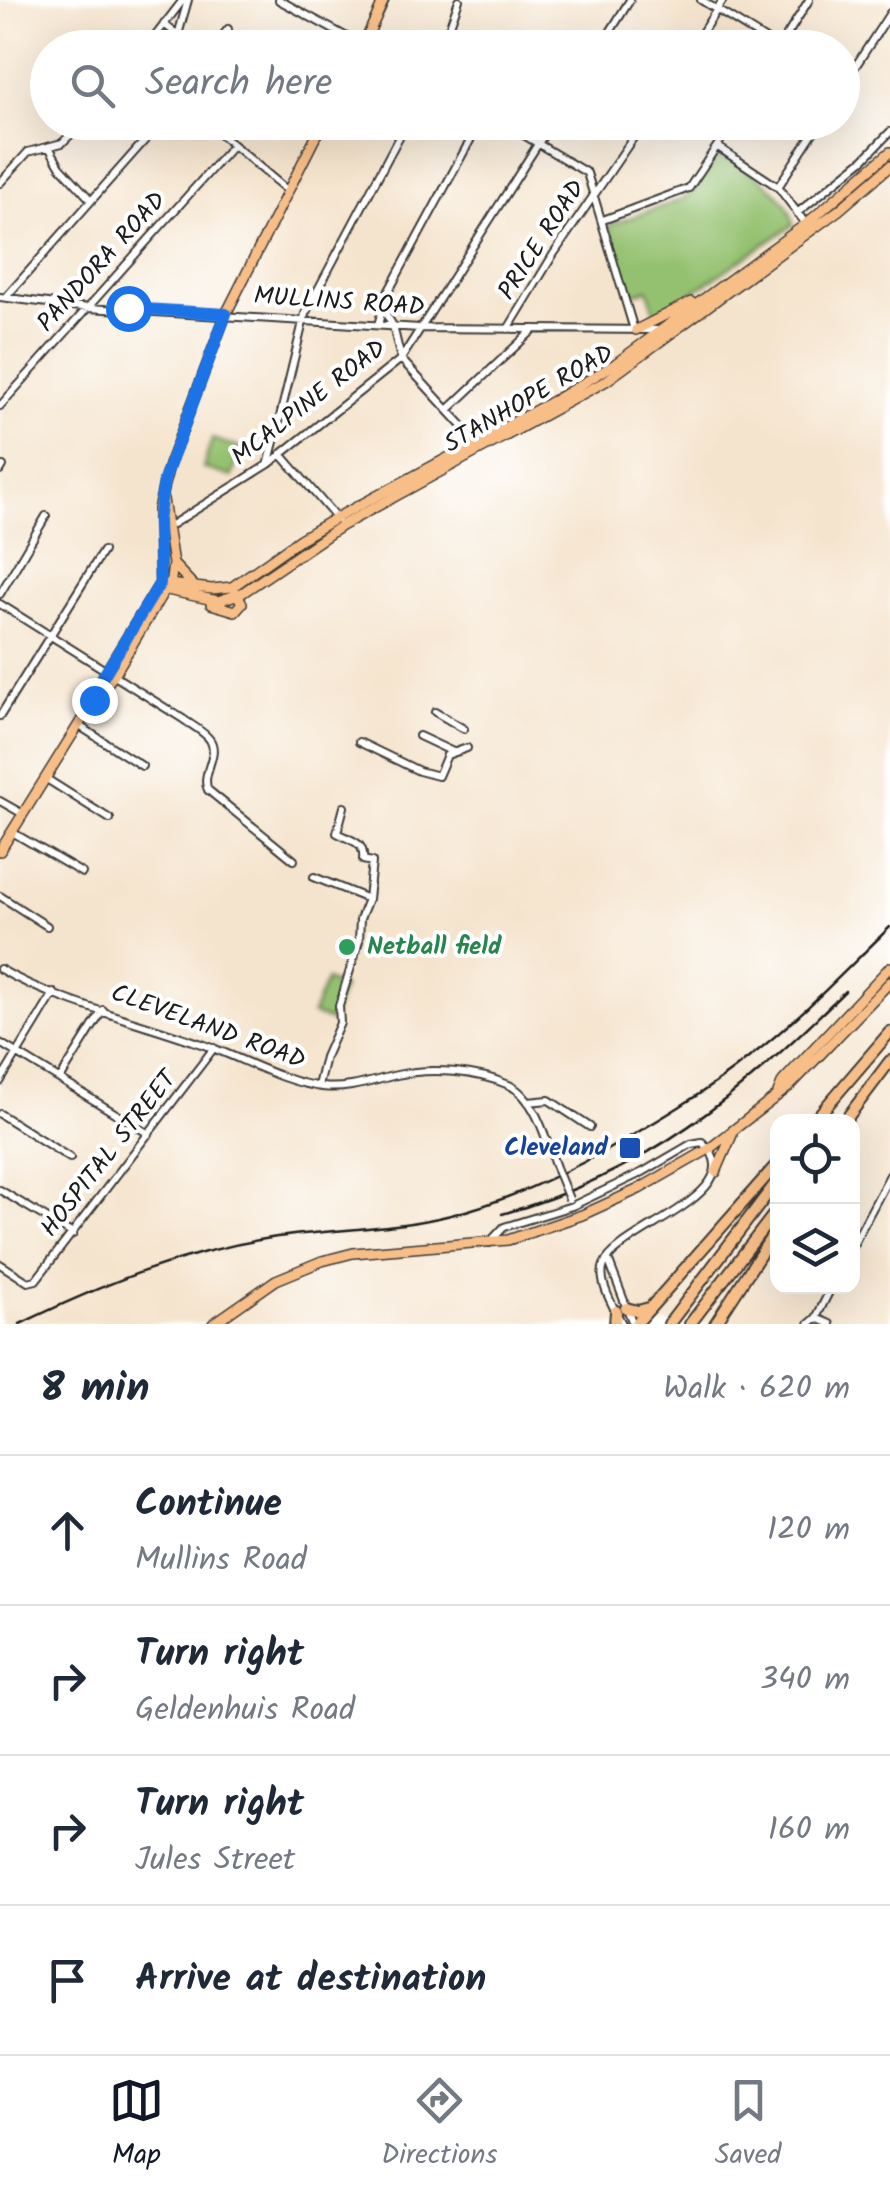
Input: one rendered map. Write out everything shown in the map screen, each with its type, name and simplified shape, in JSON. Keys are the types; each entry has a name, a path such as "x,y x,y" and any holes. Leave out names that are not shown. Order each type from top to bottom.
{"highway":[{"path":"820,1114 890,1033"},
{"path":"828,1114 890,1033"},
{"path":"852,1114 890,1061"},
{"path":"634,1324 770,1172"},
{"path":"669,1324 770,1191"},
{"path":"690,1324 770,1219"},
{"path":"715,1324 770,1239"},
{"path":"618,1324 621,1310 651,1307"}],"main road":[{"path":"371,30 384,0"},
{"path":"163,586 162,492 226,314 314,140"},
{"name":"STANHOPE ROAD","path":"235,591 338,522 606,382 676,332 886,165 890,152"},
{"name":"STANHOPE ROAD","path":"480,446 591,380 809,227"},
{"path":"633,351 635,330 723,285"},
{"path":"163,530 172,564 195,587"},
{"path":"0,851 163,586 172,564"},
{"path":"163,586 235,591"},
{"path":"163,586 200,598 225,600 235,591"},
{"path":"778,1093 783,1081 890,967"},
{"path":"212,1324 276,1280 322,1260 373,1251 489,1243 528,1235 582,1216 639,1189 709,1149 800,1076 890,982"},
{"path":"716,1172 739,1125"}],"street":[{"path":"160,30 186,0"},
{"path":"179,30 186,0"},
{"path":"448,30 459,0"},
{"path":"611,30 630,0"},
{"path":"701,0 750,30"},
{"path":"704,30 722,0"},
{"path":"791,30 810,0"},
{"path":"281,1 333,30"},
{"path":"860,59 890,13"},
{"path":"164,24 172,30"},
{"path":"797,213 864,159 890,132"},
{"path":"0,183 31,150 67,140"},
{"path":"2,298 145,140"},
{"path":"227,140 288,191"},
{"path":"269,464 302,320 398,140"},
{"path":"378,325 382,306 470,140"},
{"path":"535,140 584,170 635,330"},
{"name":"PRICE ROAD","path":"508,330 632,140"},
{"path":"603,220 689,188 722,140"},
{"path":"778,187 808,140"},
{"name":"MCALPINE ROAD","path":"163,530 269,464 401,359 539,142"},
{"name":"PANDORA ROAD","path":"0,406 233,145"},
{"path":"49,147 90,199"},
{"path":"718,147 778,187 809,227"},
{"name":"MULLINS ROAD","path":"2,298 88,308 420,328 676,332"},
{"path":"382,306 393,326 401,359 480,446"},
{"path":"449,409 534,329"},
{"path":"281,454 338,522"},
{"path":"0,594 46,516"},
{"path":"0,716 103,551"},
{"path":"0,604 209,740 213,748 204,779 208,790 294,860"},
{"path":"434,712 464,729"},
{"path":"78,725 142,766"},
{"path":"419,736 453,752"},
{"path":"358,742 438,776 447,756 467,748"},
{"path":"45,778 110,819"},
{"path":"0,801 23,814"},
{"path":"318,1086 340,1022 339,1006 360,941 360,919 368,899 372,862 363,860 358,842 337,833 344,806"},
{"path":"12,832 82,873"},
{"path":"314,877 368,899"},
{"path":"0,896 47,926"},
{"name":"CLEVELAND ROAD","path":"0,969 21,982 318,1086 352,1087 408,1073 447,1072 509,1085 528,1102 549,1100 590,1127"},
{"path":"0,1082 54,993"},
{"path":"60,1079 103,1010"},
{"path":"0,1043 149,1134"},
{"name":"HOSPITAL STREET","path":"0,1264 33,1282 214,1048"},
{"path":"528,1102 571,1202"},
{"path":"0,1114 70,1158"},
{"path":"489,1243 504,1227 643,1172 691,1144 702,1142 709,1149 716,1172 704,1188 608,1258 602,1276 621,1310 634,1324"},
{"path":"860,1234 890,1176"},
{"path":"0,1190 73,1234"},
{"path":"809,1324 828,1294"},
{"path":"816,1318 830,1324"}],"green space":[{"path":"717,156 764,182 784,202 793,225 656,317 648,289 631,295 609,225 692,193"},
{"path":"212,439 241,448 232,477 203,468"},
{"path":"326,980 343,988 330,1021 312,1014"}],"railway":[{"path":"20,1324 112,1283 206,1252 271,1238 429,1220 491,1203 549,1179 643,1129 734,1070 805,1010 890,927"},
{"path":"502,1214 603,1176 689,1126 767,1064 845,991"}],"place":[{"name":"Netball field","path":"347,947"},
{"name":"Cleveland","path":"630,1148"}],"route":[{"path":"94,700 98,685 160,583 158,509 164,480 226,314 128,308"}]}
